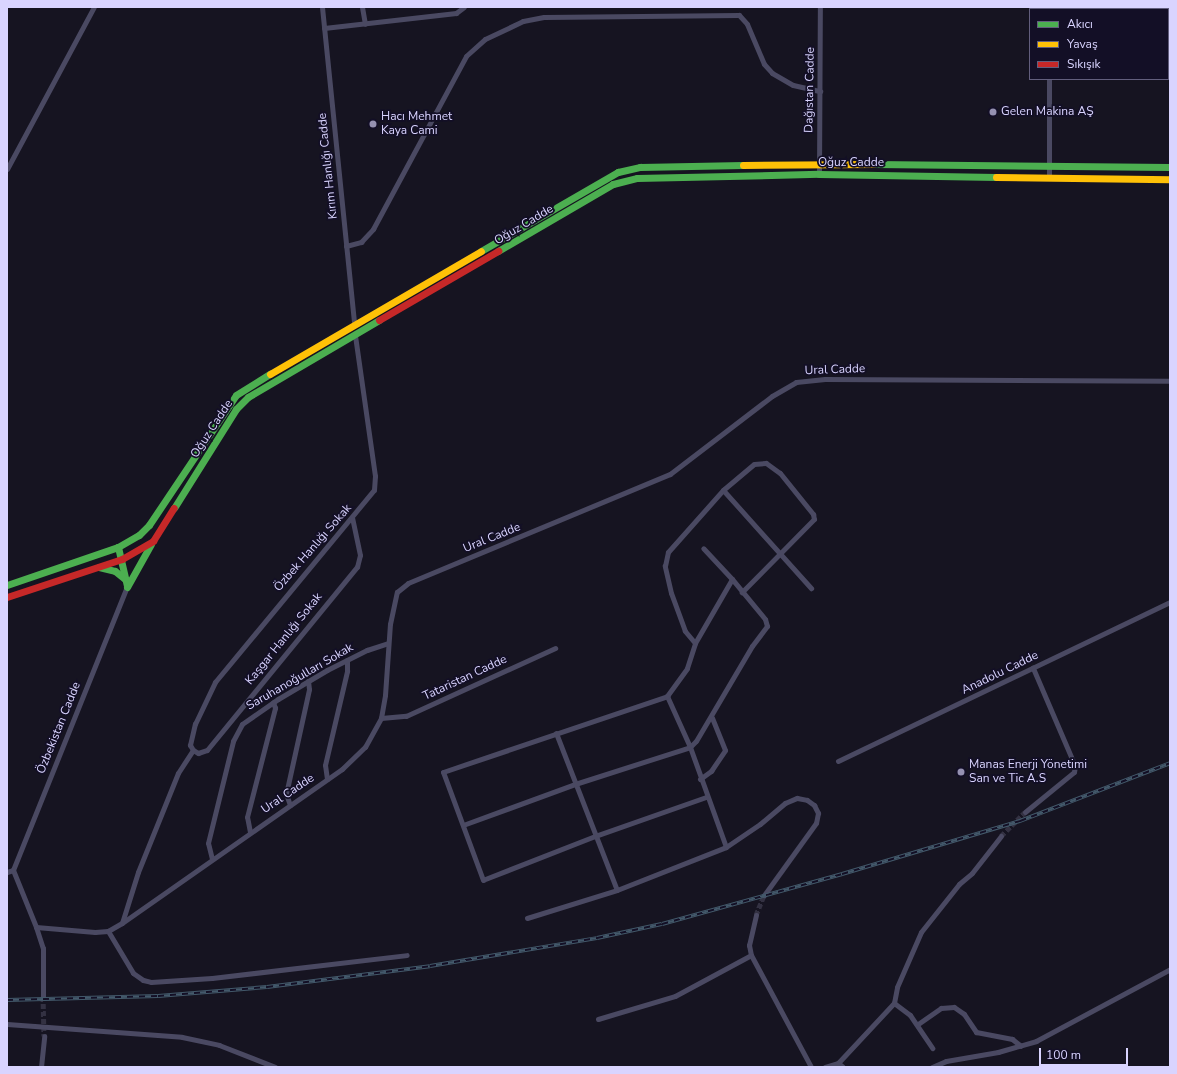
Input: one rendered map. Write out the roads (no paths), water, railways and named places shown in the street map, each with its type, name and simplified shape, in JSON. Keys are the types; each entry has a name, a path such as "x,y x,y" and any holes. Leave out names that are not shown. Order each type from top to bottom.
{"street":[{"path":"7,169 94,7"},
{"name":"Kırım Hanlığı Cadde","path":"322,7 354,323"},
{"path":"362,7 365,24"},
{"path":"324,28 456,13 464,7"},
{"name":"Dağıstan Cadde","path":"818,174 820,7"},
{"path":"346,246 361,242 373,229 466,56 485,39 522,21 544,17 739,15 747,24 764,64 772,73 793,85 820,91"},
{"path":"1048,178 1049,80"},
{"name":"Oğuz Cadde","path":"7,585 89,555 118,548 139,536 149,525 236,396 354,323 618,172 640,167 819,163 1170,167"},
{"name":"Oğuz Cadde","path":"7,597 122,559 153,541 238,406 613,184 637,178 818,174 1170,179"},
{"path":"354,323 355,336"},
{"name":"Özbek Hanlığı Sokak","path":"193,750 190,745 195,724 215,682 352,518 371,498 376,481 355,336"},
{"name":"Ural Cadde","path":"36,927 95,932 108,931 122,923 212,858 327,779 365,748 381,718 385,695 390,624 397,592 408,584 670,474 772,396 796,382 825,379 1170,381"},
{"path":"695,643 686,631 671,593 665,560 673,546 723,490 746,469 758,463 770,464 780,473 814,517 813,521 779,553 742,592"},
{"path":"723,490 811,588"},
{"name":"Kaşgar Hanlığı Sokak","path":"193,750 198,753 207,750 357,567 360,555 352,518"},
{"path":"127,584 153,541"},
{"path":"118,548 122,559 127,584"},
{"path":"463,825 575,784 690,747 712,717 742,662 767,626 765,619 732,578 703,548"},
{"path":"98,567 115,571 127,584"},
{"path":"706,797 595,836 483,880 443,772 667,696 687,668 695,643 732,578"},
{"name":"Özbekistan Cadde","path":"10,871 127,584"},
{"name":"Anadolu Cadde","path":"838,762 1170,602"},
{"name":"Saruhanoğulları Sokak","path":"212,858 208,843 235,736 245,721 308,681 347,660 388,644"},
{"name":"Tataristan Cadde","path":"381,718 406,716 555,648"},
{"path":"327,779 325,765 347,671 347,660"},
{"path":"1025,812 1074,772 1075,766 1034,668"},
{"path":"290,804 286,794 309,689 308,681"},
{"path":"667,696 690,747 706,797 726,847"},
{"path":"250,832 247,817 275,708 273,702"},
{"path":"700,779 711,771 725,750 712,717"},
{"path":"556,734 617,890"},
{"path":"122,923 136,879 178,773 193,750"},
{"path":"527,918 617,890 726,847 760,824 785,803 797,798 806,800 814,806 818,813 812,833 784,864 764,895"},
{"path":"825,1067 838,1063 894,1003 897,987 922,932 958,884 972,873 1001,836"},
{"path":"10,871 36,927 43,948 43,996"},
{"path":"756,915 749,945 751,955 810,1067"},
{"path":"108,931 132,973 143,980 152,982 212,978 407,955"},
{"path":"598,1019 675,996 751,955"},
{"path":"932,1067 946,1061 1021,1046 1059,1030 1170,969"},
{"path":"894,1003 910,1015 918,1024 932,1048"},
{"path":"918,1024 941,1008 954,1007 964,1014 976,1032 989,1037 1012,1039 1021,1046"},
{"path":"7,1024 182,1037 219,1045 275,1067"},
{"path":"41,1067 44,1036"},
{"path":"838,1063 843,1067"}],"tunnel":[{"path":"1001,836 1025,812"},
{"path":"756,915 764,895"},
{"path":"43,996 44,1036"}],"railway":[{"path":"7,1000 158,996 267,987 430,966 597,938 662,924 842,874 1020,821 1170,763"}],"place":[{"name":"Gelen Makina AŞ","path":"993,112"},
{"name":"Hacı Mehmet Kaya Cami","path":"373,124"},
{"name":"Manas Enerji Yönetimi San ve Tic A.S","path":"961,772"}]}
